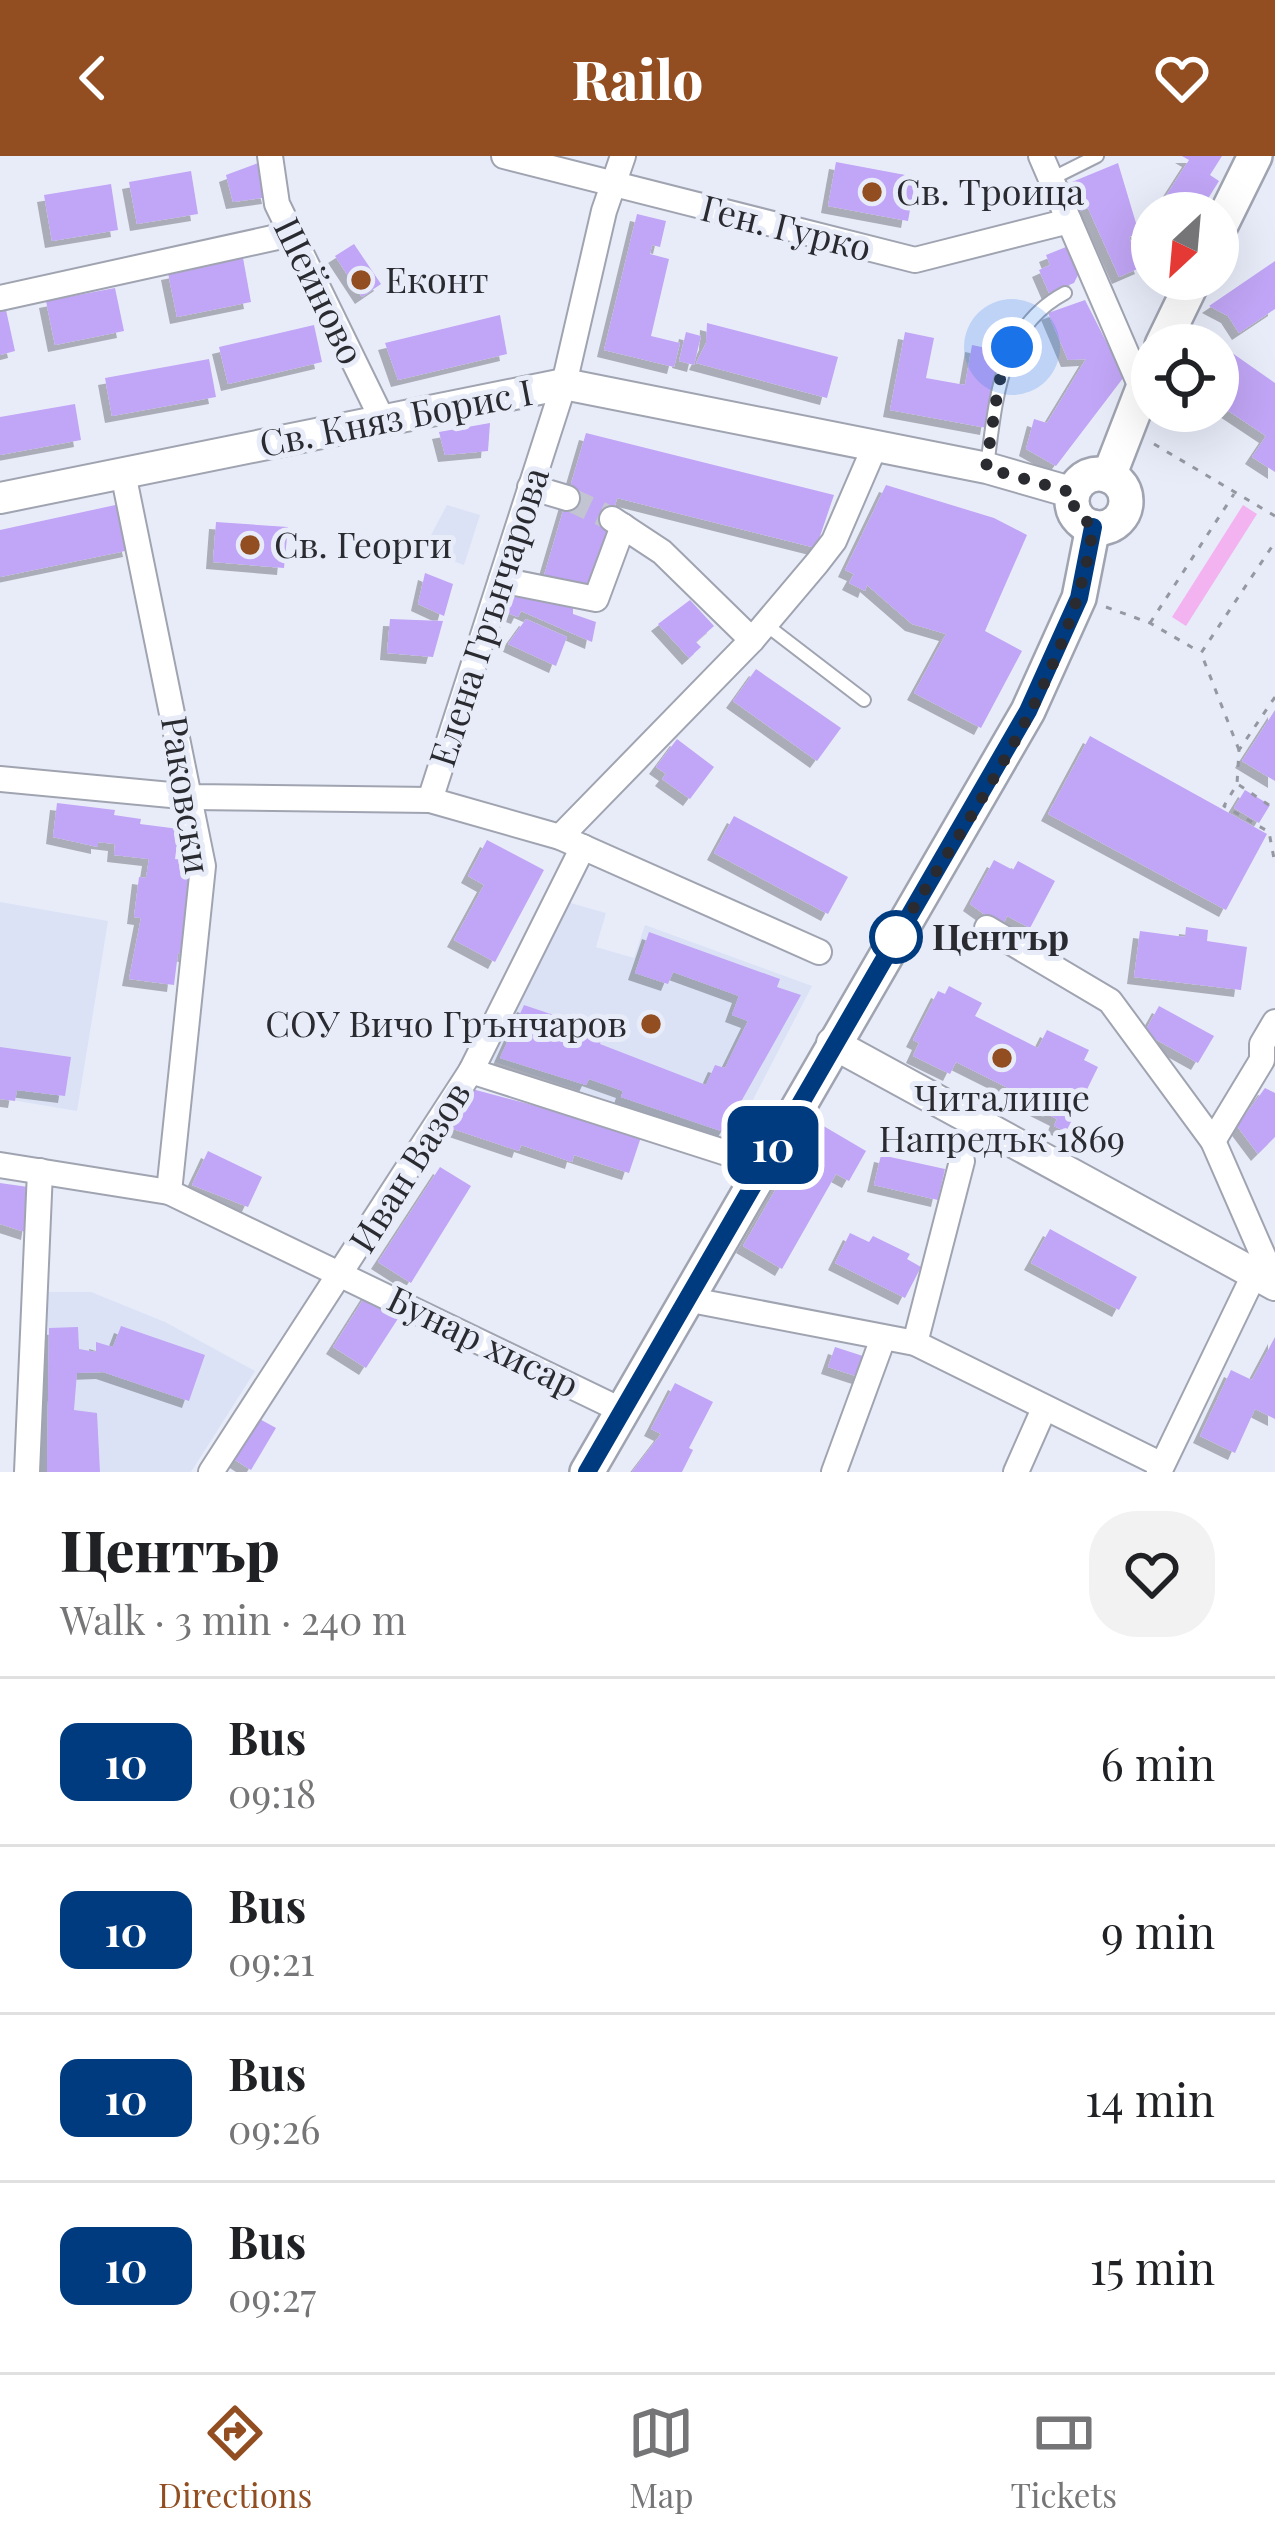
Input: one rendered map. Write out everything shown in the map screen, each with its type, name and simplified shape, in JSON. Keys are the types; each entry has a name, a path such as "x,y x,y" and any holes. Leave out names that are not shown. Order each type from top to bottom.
{"main road":[{"path":"1237,192 1255,156"},
{"path":"1109,476 1131,418"},
{"path":"1109,476 1126,496 1123,513 1110,526 1093,527 1074,510 1074,493 1084,479 1109,476"},
{"path":"587,1472 626,1412 761,1164 1028,711 1079,598 1093,527"}],"street":[{"name":"Шейново","path":"270,156 277,204 383,421"},
{"name":"Ген. Гурко","path":"505,156 915,260 1069,221"},
{"name":"Елена Грънчарова","path":"430,800 564,384 612,184 623,156"},
{"path":"1045,168 1131,344"},
{"path":"0,298 291,234"},
{"name":"Св. Княз Борис I","path":"0,498 564,384 986,468 1074,493"},
{"name":"Иван Вазов","path":"211,1472 470,1071 572,842 834,541 875,446"},
{"name":"Раковски","path":"123,473 203,866 169,1192"},
{"path":"530,487 567,498"},
{"path":"501,580 596,599 617,523 662,552 758,632"},
{"path":"0,779 192,797 430,800 572,842 819,952"},
{"path":"987,928 1110,1001 1213,1142 1268,1282"},
{"path":"1213,1142 1262,1060 1262,1044 1275,1022"},
{"path":"832,1043 1268,1282"},
{"path":"470,1071 761,1164"},
{"path":"915,1343 962,1161"},
{"name":"Бунар хисар","path":"0,1165 169,1192 626,1412"},
{"path":"27,1472 40,1172"},
{"path":"686,1299 882,1341 915,1343 1159,1468 1268,1282"},
{"path":"834,1472 882,1341"},
{"path":"1016,1472 1043,1411"}],"lane":[{"path":"1045,168 1096,156"},
{"path":"986,468 1006,361 1035,314 1065,293"},
{"path":"758,632 864,700"}],"path":[{"path":"1127,428 1275,516"},
{"path":"1150,623 1236,492"},
{"path":"1202,653 1275,542"},
{"path":"1079,598 1150,623 1202,653 1239,750 1237,784 1224,806 1269,832 1275,865"},
{"path":"1239,750 1275,697"},
{"path":"1237,784 1275,809"}],"shaded area":[{"path":"447,505 480,515 464,565 423,550"},
{"path":"1243,505 1257,514 1186,626 1172,617"},
{"path":"0,902 108,921 77,1111 0,1098"},
{"name":"СОУ Вичо Грънчаров","path":"567,902 606,913 596,947 634,958 645,925 812,986 731,1142 492,1061"},
{"path":"44,1292 91,1292 165,1322 255,1371 191,1472 40,1472"}],"building":[{"path":"1182,156 1222,156 1210,175 1219,181 1212,192 1168,192 1189,160"},
{"path":"261,162 269,197 233,202 226,175"},
{"name":"Св. Троица","path":"836,162 916,177 908,221 828,206"},
{"path":"1118,163 1131,206 1131,272 1119,277 1088,208 1078,212 1067,184"},
{"path":"191,171 198,214 137,224 129,182"},
{"path":"111,184 118,230 52,241 44,195"},
{"path":"637,214 666,221 660,247 652,245 650,254 669,259 651,336 680,343 674,367 604,350"},
{"path":"354,244 381,284 362,297 335,256"},
{"path":"1066,247 1078,275 1074,283 1049,293 1039,270 1050,265 1046,255"},
{"path":"243,258 251,302 177,317 168,273"},
{"path":"1275,261 1275,309 1239,333 1239,324 1209,306 1218,300 1239,300 1239,286"},
{"path":"115,288 124,331 55,345 46,301"},
{"path":"1085,300 1114,357 1130,369 1056,466 1026,449 1034,419 1047,423 1086,359 1068,360 1048,313"},
{"path":"6,310 15,351 0,355 0,311"},
{"path":"500,315 507,354 398,380 385,343"},
{"path":"707,323 838,357 827,398 696,363 706,343"},
{"path":"314,325 322,362 228,384 219,347"},
{"path":"686,332 701,336 694,365 679,361"},
{"path":"905,332 934,338 926,378 965,385 972,345 1001,351 987,428 890,410"},
{"path":"1239,358 1275,383 1275,472 1252,457 1266,436 1239,418"},
{"path":"209,359 216,397 112,416 105,378"},
{"path":"75,404 81,440 0,455 0,417"},
{"path":"490,423 488,451 445,455 439,432"},
{"path":"586,433 834,495 816,548 617,498 593,593 543,579"},
{"path":"886,485 994,518 1027,535 985,631 1022,651 981,728 914,693 946,634 912,624 867,585 865,591 849,583 854,574 845,570"},
{"path":"120,504 130,550 0,577 0,530"},
{"name":"Св. Георги","path":"216,522 288,527 284,568 213,562"},
{"path":"425,573 453,584 444,616 418,604"},
{"path":"508,588 573,608 573,614 596,622 592,642 521,611 518,617 502,611"},
{"path":"690,600 714,626 696,642 701,647 689,658 658,624"},
{"path":"390,619 443,621 433,657 387,653"},
{"path":"526,619 567,637 556,666 508,644"},
{"path":"756,669 841,728 817,761 733,701"},
{"path":"1275,710 1275,781 1242,761"},
{"path":"1090,736 1267,834 1226,910 1048,814"},
{"path":"677,739 714,767 690,799 662,779 666,774 656,767"},
{"path":"1245,790 1270,805 1259,823 1234,808"},
{"path":"57,803 115,810 114,815 141,819 140,824 179,829 175,859 192,861 188,894 193,894 186,955 178,953 174,985 129,979 141,918 134,917 139,877 146,878 149,859 114,855 115,844 98,842 98,847 53,837"},
{"path":"734,816 848,877 828,914 714,853"},
{"path":"487,840 544,870 495,962 454,940 484,885 468,876"},
{"path":"994,860 1013,870 1018,861 1055,881 1030,928 1007,916 1002,927 970,904"},
{"path":"1186,927 1208,930 1207,941 1247,947 1241,990 1134,977 1140,931 1185,937"},
{"path":"649,932 780,979 777,987 801,995 724,1132 621,1097 623,1091 589,1079 586,1085 500,1058 524,1005 604,1032 600,1044 706,1085 715,1065 725,1068 748,1021 732,1015 739,996 673,972 668,984 635,973"},
{"name":"Читалище Напредък 1869","path":"949,986 982,1003 975,1016 1038,1048 1047,1030 1089,1050 1084,1060 1098,1067 1066,1132 1054,1126 1057,1119 1015,1098 1018,1093 956,1062 950,1074 913,1056 919,1043 913,1040 938,991 945,994"},
{"path":"1159,1006 1214,1036 1198,1063 1144,1033"},
{"path":"0,1047 71,1057 65,1096 17,1090 15,1101 0,1099"},
{"path":"1265,1088 1275,1093 1275,1137 1258,1154 1237,1126"},
{"path":"472,1089 642,1134 629,1173 574,1155 572,1162 521,1145 519,1151 453,1129"},
{"path":"815,1121 866,1151 849,1181 836,1174 782,1269 743,1246"},
{"path":"208,1151 262,1177 248,1207 192,1185"},
{"path":"881,1155 945,1169 938,1200 874,1185"},
{"path":"440,1167 471,1186 411,1283 378,1262"},
{"path":"0,1183 35,1188 28,1233 0,1224"},
{"path":"1050,1229 1137,1277 1119,1310 1031,1263"},
{"path":"850,1233 869,1242 873,1236 910,1254 907,1259 921,1267 905,1298 835,1263"},
{"path":"368,1292 401,1314 366,1368 333,1347"},
{"path":"121,1326 205,1355 189,1401 103,1372 77,1373 74,1410 97,1413 100,1472 47,1472 49,1328 78,1327 79,1349 96,1352 96,1342 113,1347"},
{"path":"1275,1337 1275,1419 1255,1409 1235,1453 1200,1436 1231,1370 1252,1380"},
{"path":"835,1347 866,1357 859,1377 828,1367"},
{"path":"675,1383 713,1402 689,1448 693,1450 682,1472 632,1472 661,1434 651,1429"},
{"path":"256,1417 276,1428 251,1470 232,1458"}],"tunnel":[{"path":"567,498 612,519"}],"bus line":[{"name":"10","path":"587,1472 626,1412 761,1164 1028,711 1079,598 1093,527"}],"place":[{"name":"Св. Троица","path":"872,192"},
{"name":"Еконт","path":"361,280"},
{"name":"Св. Георги","path":"250,545"},
{"name":"Център","path":"896,937"},
{"name":"СОУ Вичо Грънчаров","path":"651,1024"},
{"name":"Читалище Напредък 1869","path":"1002,1058"}],"route":[{"path":"896,937 888,950 1028,711 1086,576 1093,527 1078,518 1074,493 986,468 999,382 1012,347"}]}
